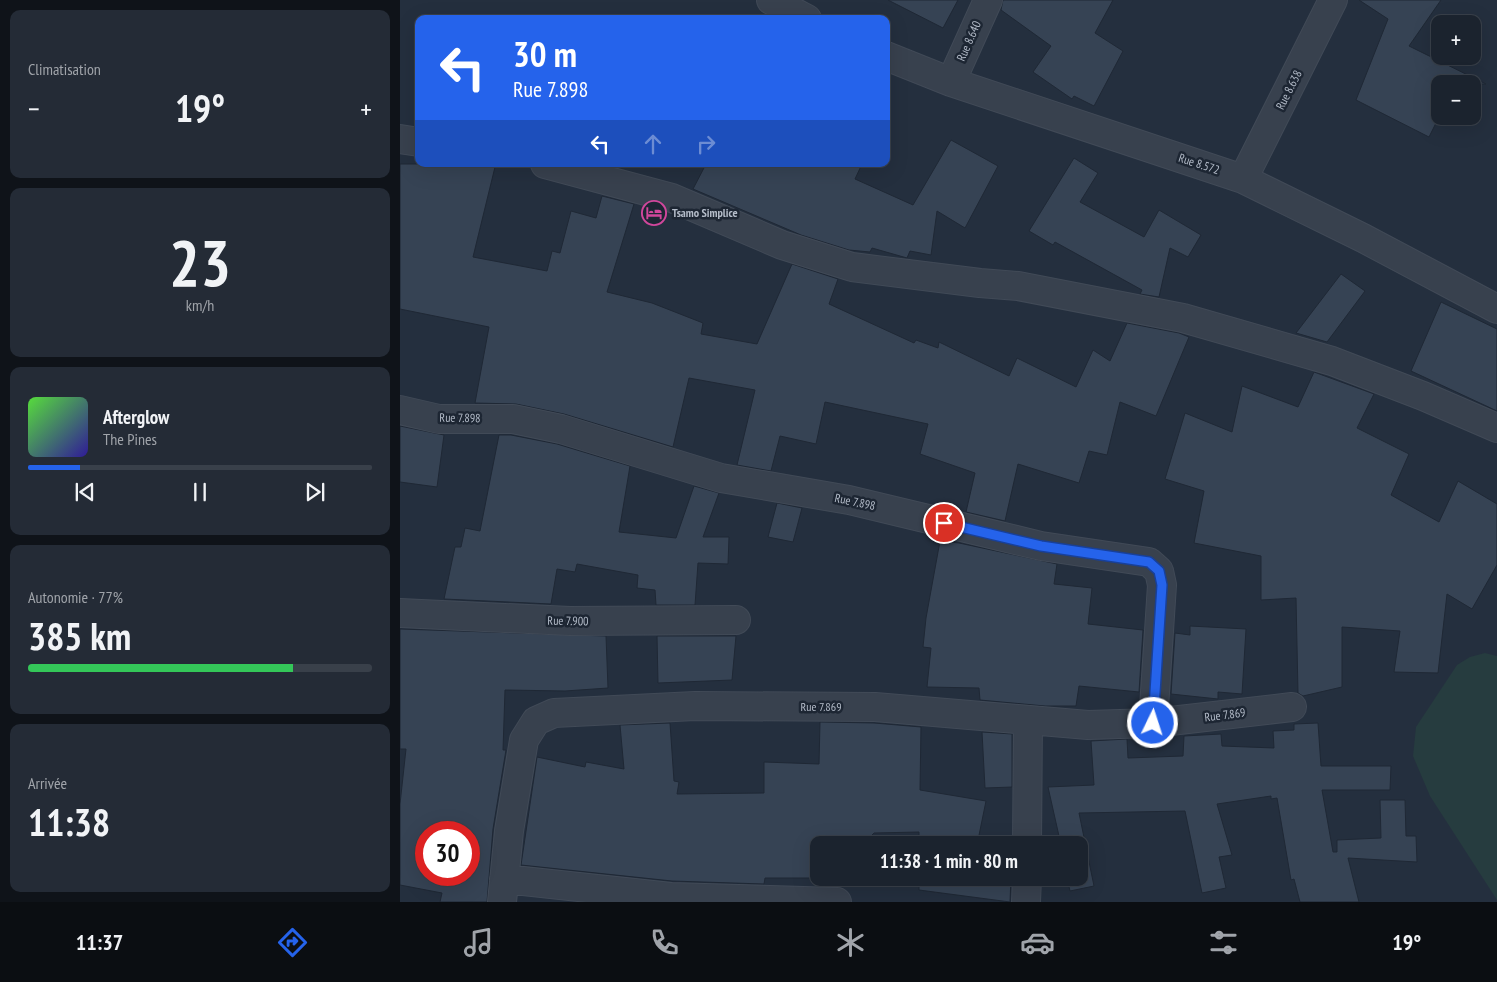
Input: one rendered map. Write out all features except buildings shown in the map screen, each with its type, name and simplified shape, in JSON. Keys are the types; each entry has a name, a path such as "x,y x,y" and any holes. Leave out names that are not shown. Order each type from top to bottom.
{"street":[{"path":"771,0 799,15"},
{"name":"Rue 8.640","path":"952,82 988,0"},
{"name":"Rue 8.638","path":"1243,179 1333,0"},
{"name":"Rue 8.572","path":"890,58 952,82 1243,179 1363,238 1497,308"},
{"path":"400,139 415,141"},
{"path":"556,167 672,198 782,245 852,267 980,284 1018,286 1183,318 1332,361 1423,396 1497,428"},
{"name":"Rue 7.898","path":"400,410 439,419 513,419 560,429 721,478 849,500 1041,546 1149,562 1159,571 1162,585 1153,723"},
{"name":"Rue 7.900","path":"400,613 570,621 736,620"},
{"name":"Rue 7.869","path":"503,891 509,831 524,740 536,721 554,713 695,706 875,707 1088,725 1153,723 1292,707"},
{"path":"1027,836 1028,720"},
{"path":"1026,902 1027,886"},
{"path":"503,891 837,902"}],"green space":[{"path":"1485,653 1497,656 1497,900 1430,796 1413,756 1416,727 1457,665 1470,657"}],"place":[{"name":"Tsamo Simplice","path":"654,213"}],"route":[{"path":"944,523 1041,546 1149,562 1159,571 1162,585 1153,723"}]}
